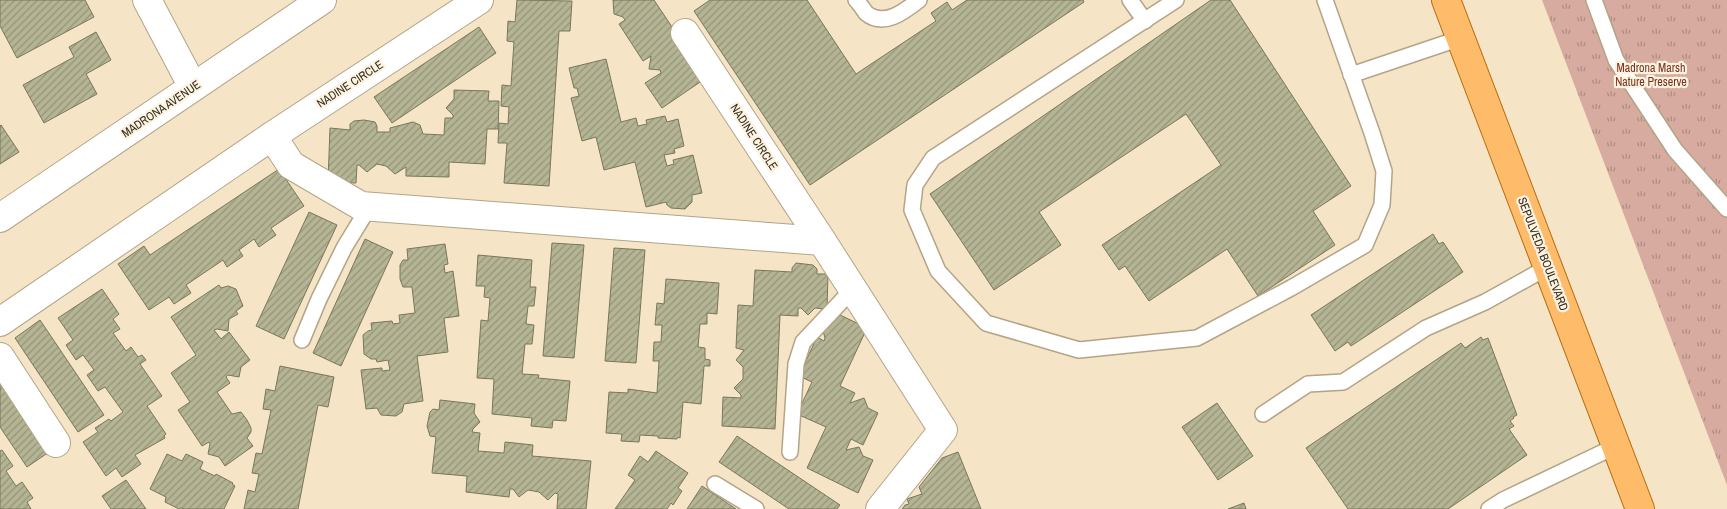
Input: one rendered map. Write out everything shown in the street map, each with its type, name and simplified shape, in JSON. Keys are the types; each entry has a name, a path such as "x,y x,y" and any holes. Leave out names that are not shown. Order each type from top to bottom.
{"main road":[{"name":"SEPULVEDA BOULEVARD","path":"1446,0 1640,509"}],"street":[{"path":"147,0 193,87"},
{"name":"MADRONA AVENUE","path":"0,218 322,0"},
{"name":"NADINE CIRCLE","path":"0,322 272,136 479,0"},
{"name":"NADINE CIRCLE","path":"686,33 943,430 880,509"},
{"path":"272,136 291,165 361,206 822,241"},
{"path":"0,357 56,443"}],"lane":[{"path":"856,0 867,14 882,19 899,16 919,0"},
{"path":"1130,0 1145,21"},
{"path":"1176,0 933,158 915,185 912,210 938,271 986,323 1079,350 1197,338 1291,288 1365,245 1382,205 1384,171 1325,0"},
{"path":"1594,0 1616,60 1675,150 1727,209"},
{"path":"1350,75 1461,38"},
{"path":"302,340 319,299 344,248 369,207"},
{"path":"1263,414 1308,384 1343,382 1426,328 1485,302 1548,267"},
{"path":"790,452 796,364 804,342 852,290"},
{"path":"1489,509 1616,446"},
{"path":"715,484 756,509"}],"green space":[{"name":"Madrona Marsh Nature Preserve","path":"1542,0 1727,0 1727,485"}],"building":[{"path":"0,0 85,0 94,17 17,58 0,26"},
{"path":"517,0 572,1 570,31 559,31 549,186 504,183 507,143 498,143 499,123 508,124 509,107 501,106 502,85 511,86 514,42 507,41 508,21 515,22"},
{"path":"613,0 654,0 706,78 662,108 645,83 661,73 660,70 649,69 651,56 643,61 619,24 625,20 623,17 614,14"},
{"path":"710,0 807,0 856,74 936,21 931,13 947,2 952,10 967,0 1083,0 1084,2 810,185 694,11"},
{"path":"1211,0 1230,0 1351,186 1313,211 1335,245 1258,296 1227,249 1149,301 1125,266 1119,270 1102,245 1221,165 1186,114 1039,212 1061,245 994,290 930,194"},
{"path":"479,27 496,53 392,123 374,97"},
{"path":"96,32 111,60 86,74 97,94 44,123 23,85 74,57 69,47"},
{"path":"606,59 621,122 636,118 638,126 647,124 646,120 665,116 667,122 678,119 684,146 674,149 675,153 664,155 667,166 674,164 673,160 693,155 702,193 692,195 692,202 685,209 671,208 666,202 646,207 635,162 604,170 596,137 582,141 571,98 579,96 577,88 574,88 569,68"},
{"path":"454,90 489,91 488,101 499,101 498,129 487,129 485,164 449,162 449,177 406,176 406,167 395,174 386,166 377,164 367,172 357,165 356,183 328,182 330,128 350,130 350,124 354,121 364,120 375,122 377,132 390,132 390,128 413,122 420,125 423,134 444,135 445,118 453,118 453,115 446,108 454,99"},
{"path":"0,126 19,152 0,164"},
{"path":"279,169 304,206 271,228 276,235 259,247 254,239 239,250 243,256 227,267 223,260 186,285 191,293 174,304 169,297 149,310 118,264 144,246 150,255"},
{"path":"309,212 337,225 284,339 256,326"},
{"path":"1433,234 1439,244 1443,242 1463,272 1351,346 1348,342 1335,351 1311,315"},
{"path":"365,239 393,252 341,366 313,353"},
{"path":"552,243 584,245 574,358 543,356"},
{"path":"445,244 448,264 444,265 445,273 453,271 459,316 444,318 448,352 417,356 423,401 404,404 402,412 396,416 381,415 377,408 366,409 361,370 382,368 382,371 390,370 388,360 377,362 376,359 371,359 364,354 363,335 372,330 371,323 392,321 393,324 400,323 399,315 415,313 412,287 403,287 400,279 400,265 403,260 408,260 407,249"},
{"path":"614,248 645,250 636,363 605,361"},
{"path":"478,255 532,260 530,287 536,287 534,306 528,306 526,324 534,325 532,344 525,344 522,374 539,375 538,378 570,381 566,421 553,420 552,428 531,426 532,418 492,414 494,379 477,378 481,320 488,321 490,298 484,297 485,286 476,286"},
{"path":"796,263 813,265 817,269 817,274 828,274 827,309 815,308 808,315 801,308 798,308 798,316 780,315 775,429 722,426 723,397 741,398 741,395 734,388 743,379 743,367 736,360 744,350 736,348 738,305 753,306 755,270 792,272 792,268"},
{"path":"666,279 719,283 717,314 707,313 707,324 700,324 698,347 705,348 705,359 710,360 710,366 704,366 701,404 683,402 680,438 658,438 658,436 640,435 639,442 621,441 622,434 606,433 609,392 628,393 628,389 657,393 659,361 653,361 654,342 661,342 662,325 655,325 657,303 664,304"},
{"path":"219,285 221,288 228,286 236,289 243,306 236,311 238,314 229,319 228,331 214,330 221,339 229,332 250,360 241,367 239,377 228,375 226,377 230,383 217,392 232,414 241,412 247,420 251,432 247,438 253,446 225,466 219,457 208,454 209,442 202,446 178,410 190,402 171,373 196,355 171,317"},
{"path":"102,289 119,314 113,319 120,329 113,333 126,351 131,347 138,357 142,355 146,360 140,364 162,396 147,406 166,434 165,438 135,455 141,464 122,477 116,468 106,476 83,442 98,432 95,428 109,419 111,421 123,412 105,387 98,391 87,375 94,370 83,355 76,360 66,345 73,340 58,318"},
{"path":"836,313 867,328 840,386 855,393 850,403 864,398 868,408 878,413 863,445 851,439 846,450 859,447 863,456 873,460 858,493 807,468 826,427 797,414 812,382 799,376 817,337 824,341 822,327"},
{"path":"40,320 104,415 78,432 15,338"},
{"path":"1481,337 1483,340 1488,338 1517,415 1510,421 1514,426 1509,429 1527,455 1448,509 1348,509 1306,448 1461,343 1465,348"},
{"path":"280,366 334,377 328,407 318,405 298,509 244,509 248,490 255,492 259,474 252,473 256,453 262,454 271,410 263,409 266,389 275,391"},
{"path":"0,371 52,450 27,467 0,427"},
{"path":"440,400 475,404 474,413 480,422 472,432 480,433 478,451 504,453 505,442 533,445 532,456 591,461 586,509 557,509 558,494 555,493 548,500 539,492 528,490 519,497 513,489 510,489 509,497 466,492 467,476 432,473 436,437 430,436 427,426 430,412 433,409 439,410"},
{"path":"1217,403 1253,456 1218,480 1182,427"},
{"path":"737,436 840,505 837,509 789,509 719,462"},
{"path":"2,450 13,466 6,471 16,486 22,482 33,498 27,502 31,509 0,509 0,451"},
{"path":"656,451 688,473 678,488 682,491 673,505 671,503 667,509 615,509 635,480 628,475 640,456 648,462"},
{"path":"958,452 981,509 902,509 905,505 909,504 907,499 922,494 919,487 942,458"},
{"path":"167,454 182,461 186,454 203,462 200,469 215,476 216,474 233,483 235,486 224,509 179,509 165,502 166,497 150,489"},
{"path":"126,480 146,509 111,509 102,496"},
{"path":"702,486 736,509 687,509"},
{"path":"1244,503 1246,509 1228,509"}]}
